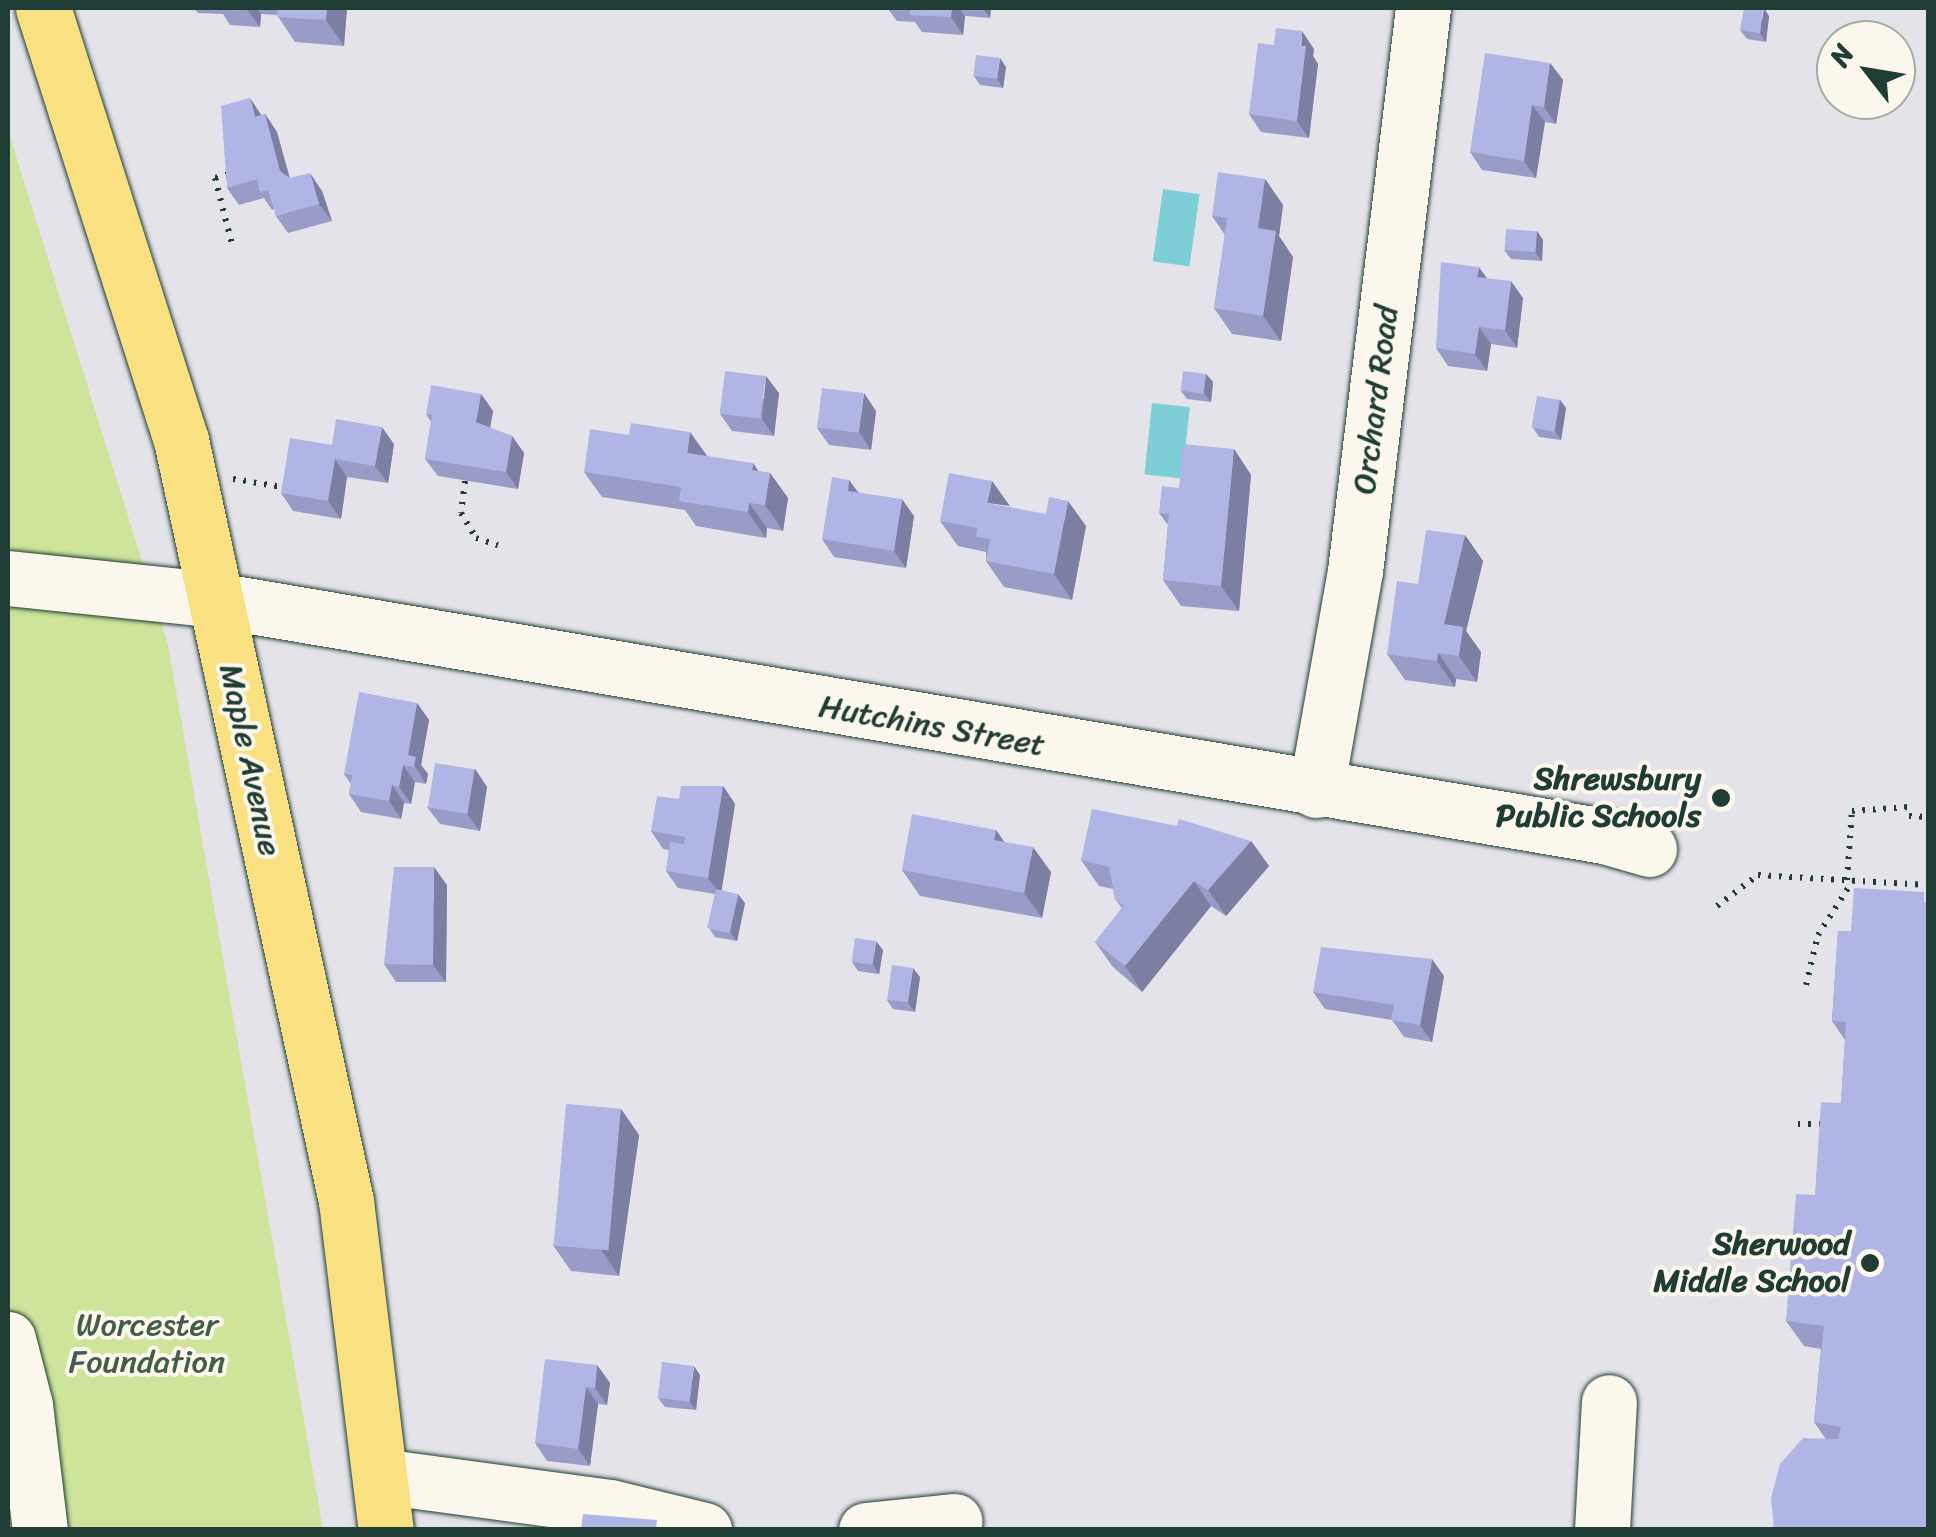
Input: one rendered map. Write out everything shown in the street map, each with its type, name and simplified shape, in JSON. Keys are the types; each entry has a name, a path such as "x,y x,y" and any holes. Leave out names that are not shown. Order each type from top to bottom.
{"main road":[{"name":"Maple Avenue","path":"43,8 161,364 216,600 346,1202 386,1530"}],"street":[{"name":"Orchard Road","path":"1316,790 1355,571 1423,8"},
{"name":"Hutchins Street","path":"8,578 216,600 1649,849"},
{"path":"8,1339 25,1405 40,1530"},
{"path":"1602,1530 1609,1402"},
{"path":"380,1476 565,1516 704,1530"},
{"path":"866,1530 954,1521"}],"path":[{"path":"228,174 215,178 232,244"},
{"path":"212,476 282,487"},
{"path":"465,481 462,514 476,538 498,545"},
{"path":"1806,985 1818,935 1849,880 1852,810 1928,816"},
{"path":"1717,906 1758,874 1928,885"},
{"path":"1798,1124 1834,1124"}],"green space":[{"name":"Worcester Foundation","path":"8,130 168,645 323,1529 8,1529"}],"water":[{"path":"1163,189 1200,194 1189,266 1153,261"},
{"path":"1152,403 1190,407 1182,479 1144,475"}],"building":[{"path":"278,8 327,8 326,20 277,17"},
{"path":"910,8 952,8 951,17 910,15"},
{"path":"1744,8 1763,8 1760,33 1740,30"},
{"path":"1276,28 1302,31 1300,46 1306,46 1297,121 1249,114 1258,43 1274,45"},
{"path":"1485,53 1550,63 1544,107 1532,105 1524,161 1470,152"},
{"path":"976,55 1000,58 997,79 973,76"},
{"path":"250,98 255,117 265,114 280,171 290,178 310,173 319,204 276,216 268,190 260,192 257,179 227,188 221,106"},
{"path":"1218,172 1265,179 1258,228 1276,231 1263,316 1214,308 1227,218 1212,216"},
{"path":"1506,229 1537,231 1535,252 1505,250"},
{"path":"1441,262 1479,267 1477,277 1511,281 1505,330 1479,327 1475,354 1436,348"},
{"path":"725,371 766,376 760,419 720,414"},
{"path":"1183,371 1206,374 1203,394 1181,391"},
{"path":"431,385 481,394 476,422 512,436 506,472 425,459 432,415 426,414"},
{"path":"822,388 864,393 859,433 817,428"},
{"path":"1537,396 1560,400 1554,432 1531,428"},
{"path":"336,419 382,427 375,466 335,459 328,501 281,493 290,438 332,445"},
{"path":"631,423 690,432 687,453 753,463 752,470 770,473 765,505 749,503 748,512 679,501 681,487 584,472 590,429 629,435"},
{"path":"1183,444 1234,449 1221,586 1163,580 1169,514 1159,513 1162,486 1179,488"},
{"path":"949,473 992,481 987,503 1046,514 1049,497 1068,501 1054,574 986,561 990,539 976,537 977,528 940,521"},
{"path":"832,477 849,480 848,491 902,499 894,551 822,539"},
{"path":"1426,530 1465,535 1444,624 1463,627 1459,656 1438,653 1437,661 1387,654 1397,581 1418,584"},
{"path":"359,692 417,703 408,755 416,757 414,767 403,765 399,787 392,785 389,801 349,794 352,775 344,774"},
{"path":"435,763 475,769 467,814 428,807"},
{"path":"681,786 723,786 708,878 666,871 670,842 684,844 685,837 651,831 657,796 679,799"},
{"path":"1092,809 1177,826 1179,819 1251,841 1208,890 1194,881 1125,966 1095,942 1124,906 1115,899 1109,867 1081,860"},
{"path":"912,814 996,830 994,840 1033,847 1024,893 902,870"},
{"path":"394,867 434,867 433,965 384,964"},
{"name":"Sherwood Middle School","path":"1854,888 1924,892 1924,902 1928,902 1928,1530 1774,1530 1771,1498 1780,1464 1803,1438 1838,1439 1841,1427 1814,1422 1824,1326 1786,1321 1796,1194 1815,1195 1821,1102 1841,1103 1846,1022 1832,1021 1838,931 1851,931"},
{"path":"716,889 738,894 729,933 707,928"},
{"path":"855,938 876,941 872,965 852,962"},
{"path":"1321,947 1432,959 1420,1025 1391,1020 1394,1005 1313,992"},
{"path":"892,965 913,968 908,1003 887,1000"},
{"path":"566,1104 621,1109 608,1250 554,1245"},
{"path":"545,1359 597,1365 595,1388 586,1387 578,1449 535,1443"},
{"path":"662,1362 694,1366 689,1402 658,1398"},
{"path":"583,1514 657,1520 656,1530 581,1530"}],"place":[{"name":"Shrewsbury Public Schools","path":"1721,798"},
{"name":"Sherwood Middle School","path":"1870,1263"}]}
